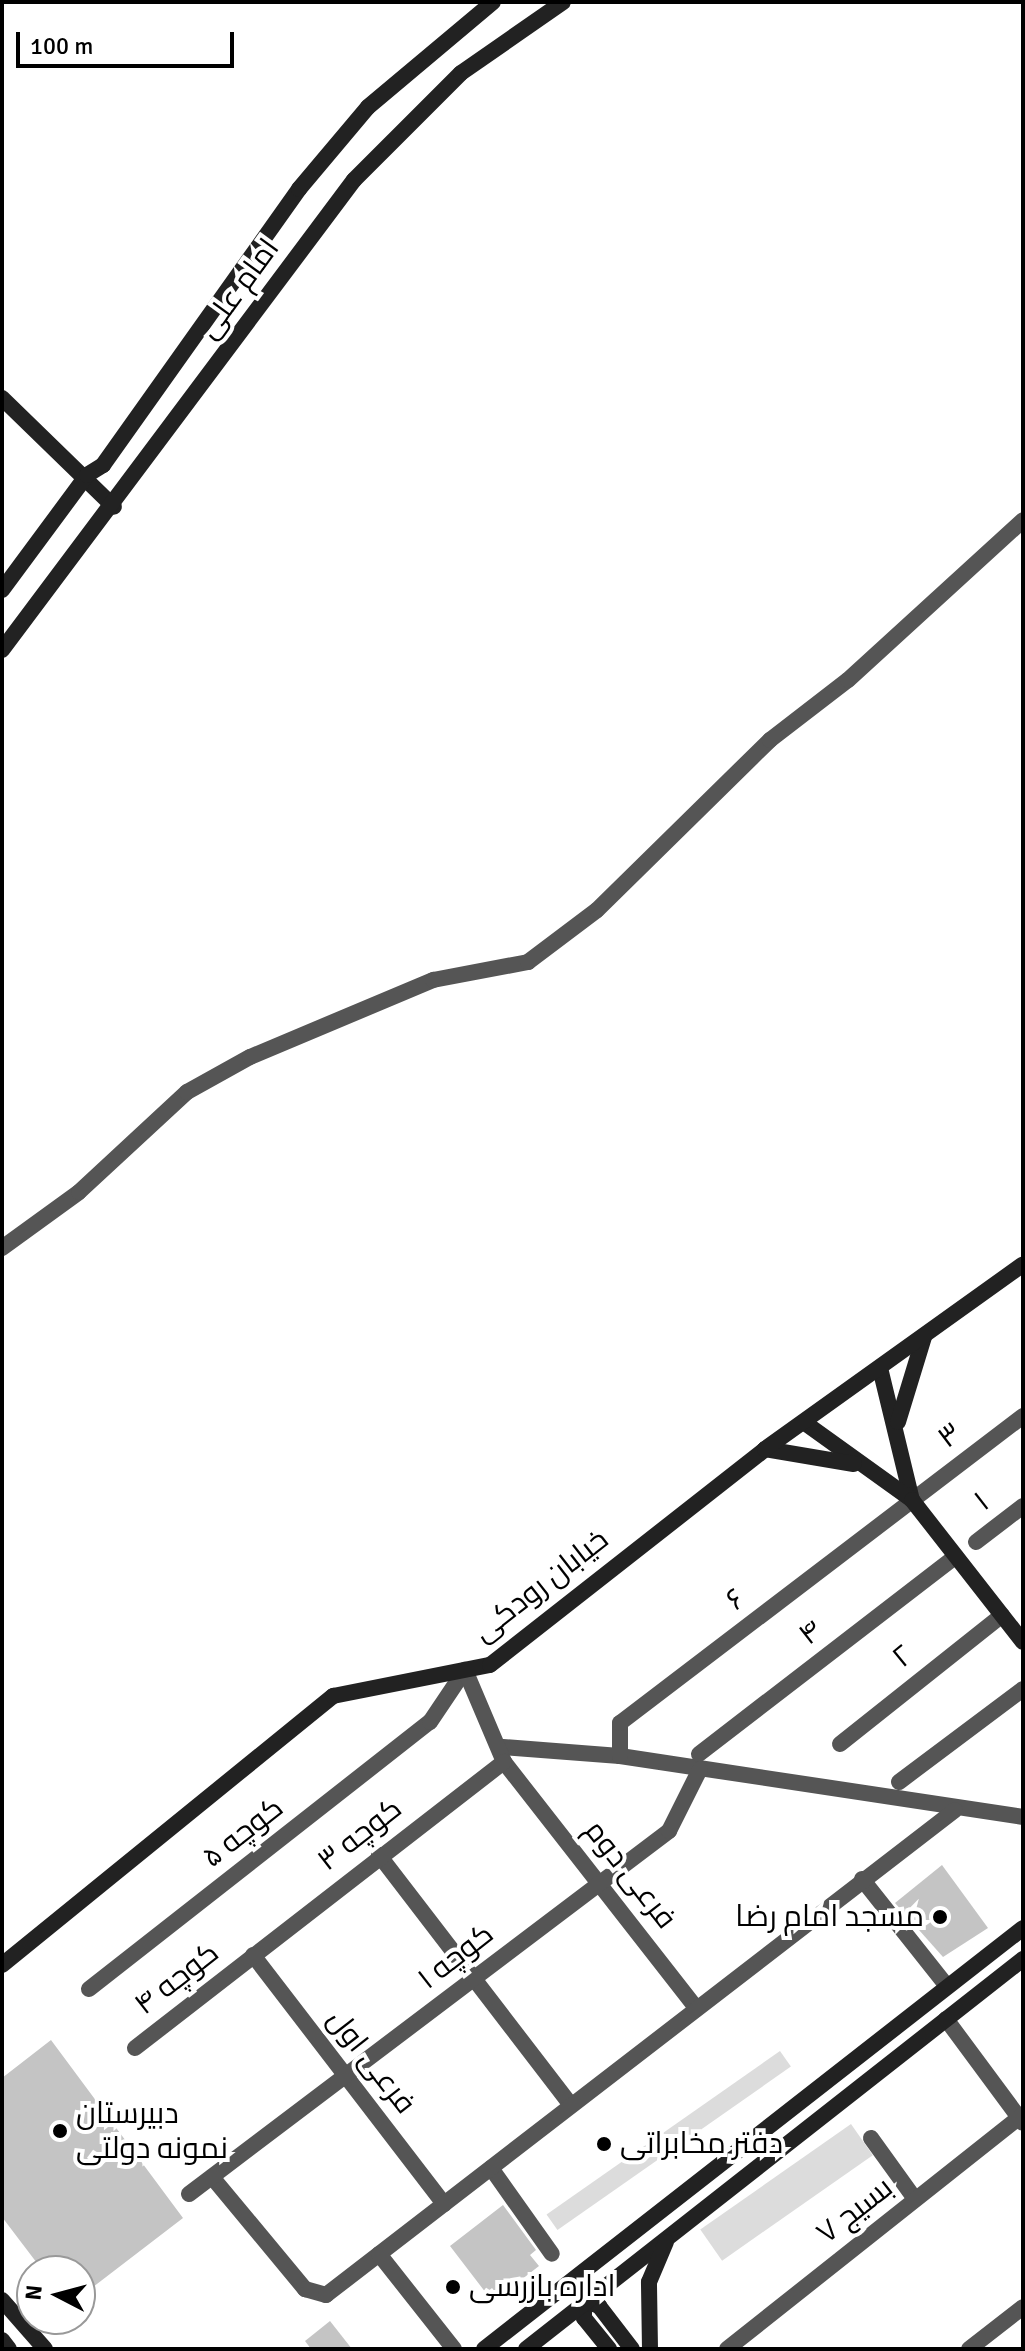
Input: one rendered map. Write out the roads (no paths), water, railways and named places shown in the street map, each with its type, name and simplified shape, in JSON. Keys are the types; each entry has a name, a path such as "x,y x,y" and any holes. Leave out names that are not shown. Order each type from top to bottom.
{"main road":[{"name":"امام علی","path":"2,590 87,475 103,465 299,189 368,107 493,2"},
{"name":"امام علی","path":"2,650 114,507 402,125 461,73 563,2"},
{"path":"2,398 87,475 114,507"},
{"name":"خیابان رودکی","path":"2,1965 333,1696 490,1665 765,1449 1023,1264"},
{"path":"896,1431 925,1335"},
{"path":"880,1368 912,1500"},
{"path":"805,1423 854,1464 912,1500 1023,1642"},
{"path":"765,1449 854,1464"},
{"path":"484,2349 946,1985 1023,1928"},
{"path":"524,2349 1023,1959"},
{"path":"650,2349 649,2282 670,2234"},
{"path":"570,2284 584,2301 599,2306 632,2349"},
{"path":"2,2300 45,2349"},
{"path":"584,2301 584,2318 609,2349"},
{"path":"505,2334 528,2329 524,2349"},
{"path":"2,2340 9,2349"}],"street":[{"path":"2,1248 79,1192 187,1092 250,1057 433,980 528,962 597,910 770,740 848,680 1023,520"},
{"name":"۳","path":"912,1500 1023,1416"},
{"name":"۶","path":"620,1756 620,1723 912,1500"},
{"name":"۱","path":"976,1542 1023,1506"},
{"name":"۴","path":"700,1762 956,1556"},
{"name":"۲","path":"840,1744 1002,1615"},
{"name":"کوچه ۵","path":"89,1989 430,1722 465,1670"},
{"name":"فرعی دوم","path":"465,1670 503,1755 518,1778 696,2008"},
{"path":"899,1782 1023,1689"},
{"path":"503,1755 620,1756 700,1762 955,1810 1023,1817"},
{"name":"کوچه ۳","path":"253,1955 503,1755"},
{"name":"کوچه ۱","path":"189,2194 347,2078 599,1881 669,1831 700,1762"},
{"path":"212,2177 305,2289 326,2295 955,1810"},
{"path":"379,1855 470,1980 571,2105"},
{"path":"862,1879 946,1985"},
{"name":"کوچه ۴","path":"135,2048 253,1955"},
{"name":"فرعی اول","path":"253,1955 444,2204"},
{"path":"946,2019 1022,2118"},
{"name":"بسیج ۷","path":"726,2348 1022,2118"},
{"path":"871,2138 915,2199"},
{"path":"491,2168 552,2254"},
{"path":"379,2254 454,2349"},
{"path":"969,2349 1023,2307"}],"place":[{"name":"مسجد امام رضا","path":"940,1917"},
{"name":"دبیرستان نمونه دولتی","path":"60,2131"},
{"name":"دفتر مخابراتی","path":"604,2144"},
{"name":"اداره بازرسی","path":"453,2287"}]}
